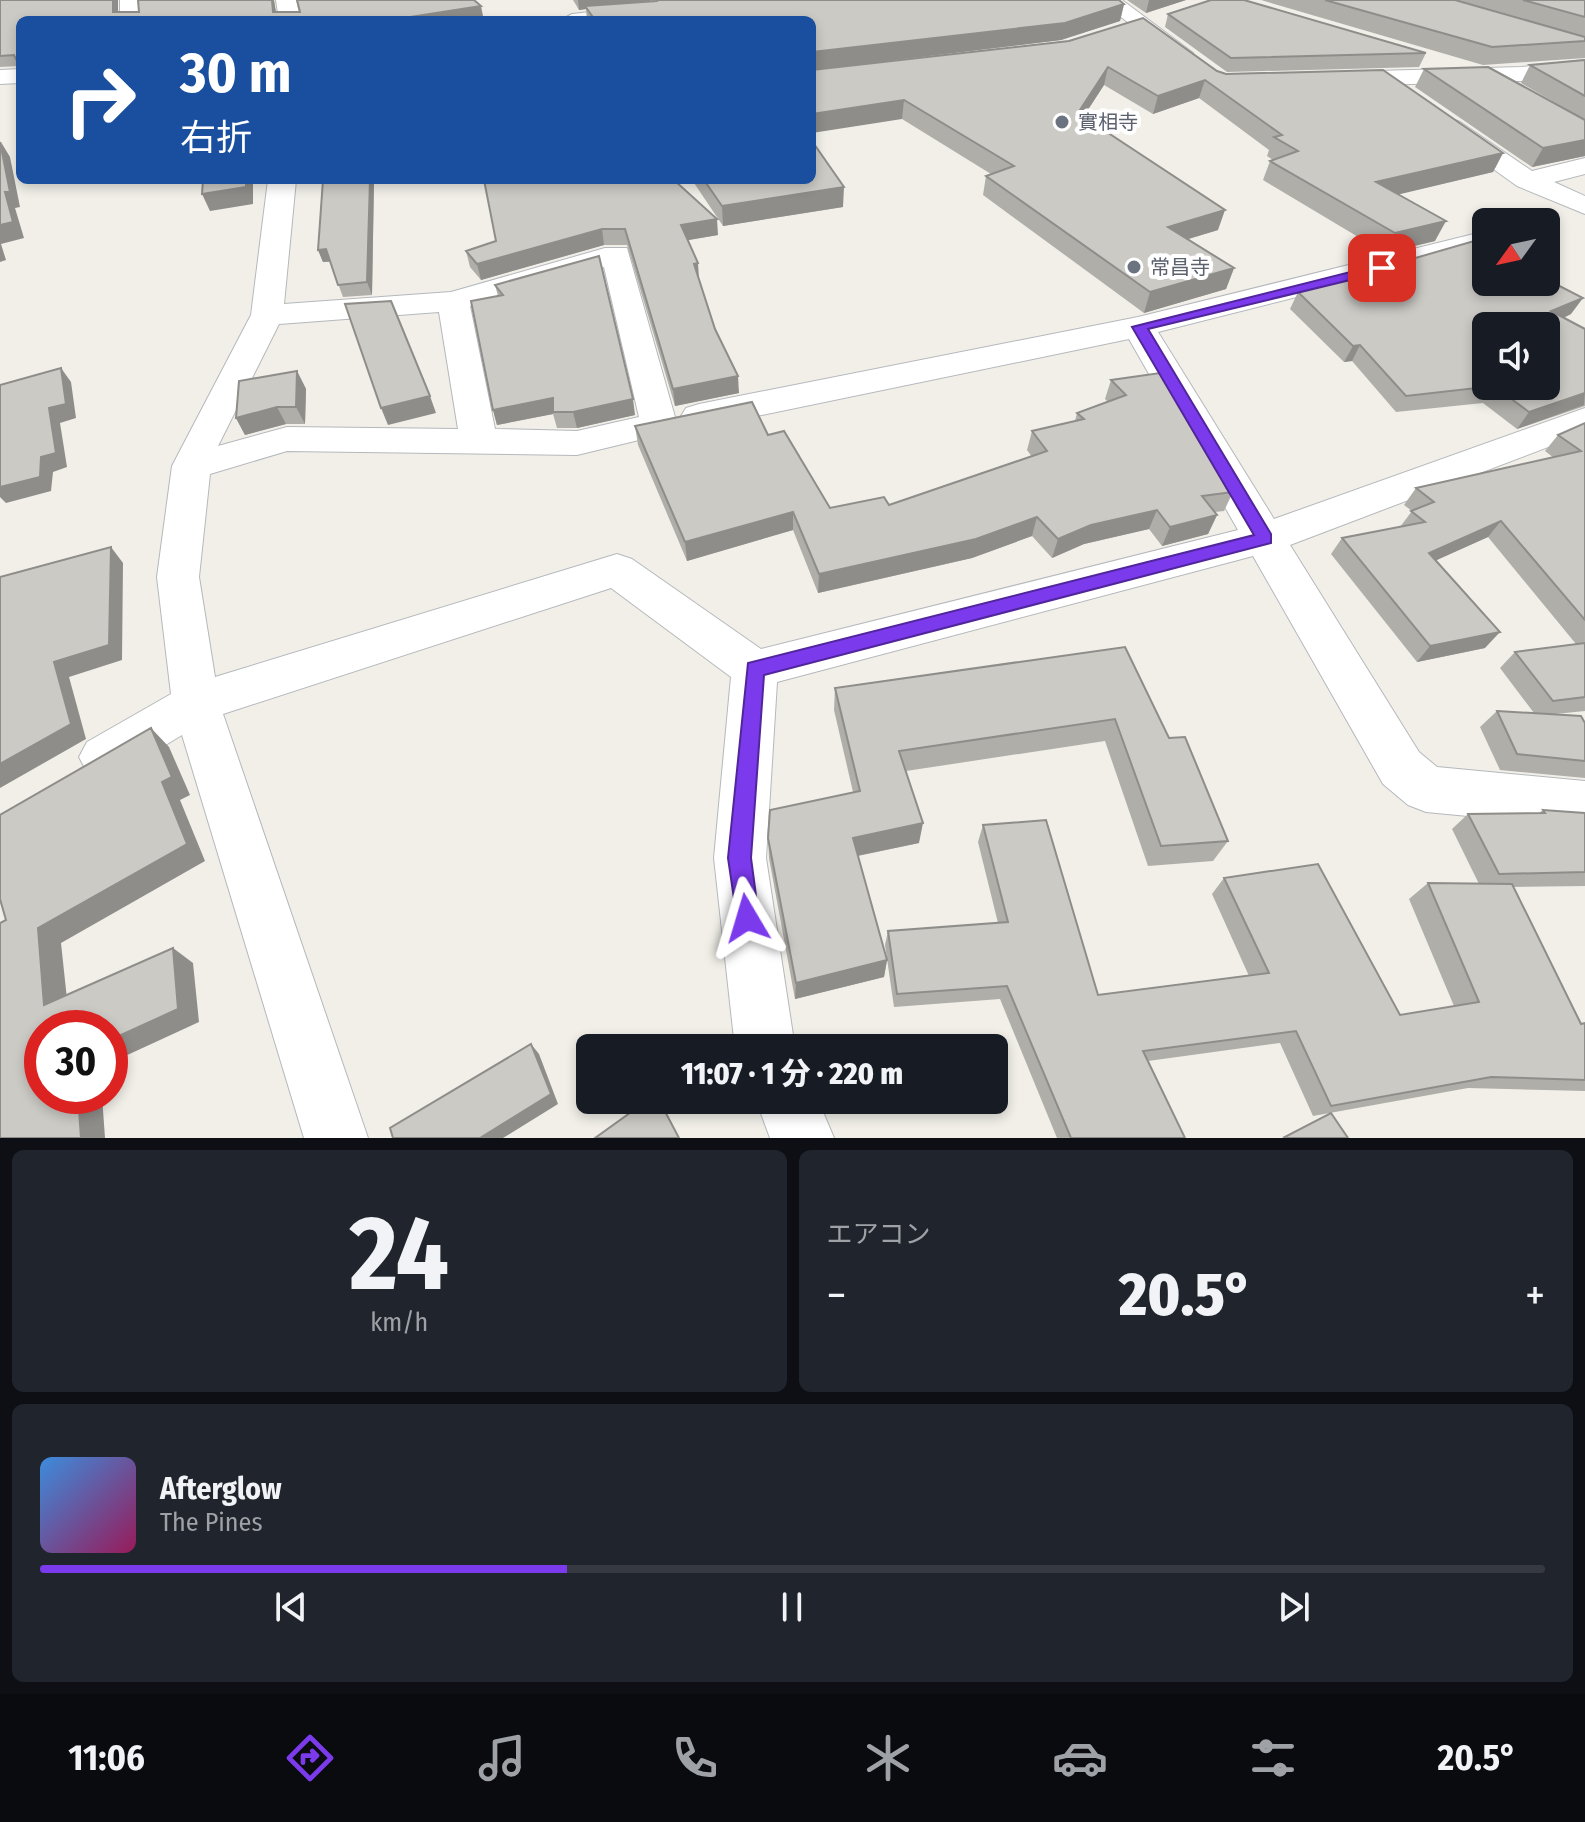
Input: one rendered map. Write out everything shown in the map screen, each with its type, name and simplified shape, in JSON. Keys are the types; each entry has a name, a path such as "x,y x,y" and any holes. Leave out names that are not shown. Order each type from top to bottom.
{"street":[{"path":"1109,0 1199,66"},
{"path":"603,16 649,10"},
{"path":"1117,33 1173,15"},
{"path":"1410,53 1485,76 1523,98"},
{"path":"1309,80 1485,76 1585,67"},
{"path":"1382,78 1527,180 1585,207"},
{"path":"1527,180 1585,166"},
{"path":"282,184 267,315 193,457 178,577 196,703 336,1138"},
{"path":"1560,216 1585,207"},
{"path":"191,466 287,439 577,443 1139,327 1472,244"},
{"path":"267,315 453,301 616,254 659,424"},
{"path":"453,301 479,441"},
{"path":"1139,327 1401,768 1426,789 1585,804"},
{"path":"755,669 1265,538 1585,420"},
{"path":"65,780 196,703 617,570 755,669"},
{"path":"755,669 740,858 761,1034"},
{"path":"793,1114 802,1138"}],"building":[{"path":"0,0 113,0 113,12 139,12 138,0 272,0 273,12 300,12 297,0 474,0 481,6 417,16 16,16 16,59 14,55 0,56"},
{"path":"1119,0 1124,4 1065,23 816,52 816,16 592,16 585,6 657,1"},
{"path":"1211,0 1244,0 1426,53 1231,58 1168,14"},
{"path":"1325,0 1455,0 1585,37 1585,41 1492,47"},
{"path":"1523,0 1585,0 1585,17"},
{"path":"1143,18 1217,71 1226,74 1383,70 1503,153 1376,182 1446,221 1395,233 1270,161 1298,151 1274,137 1282,135 1205,80 1158,96 1108,67 1078,113 1225,210 1168,227 1234,268 1150,292 986,176 1014,166 904,100 816,113 816,70 1069,41"},
{"path":"1585,60 1585,96 1530,65"},
{"path":"1488,67 1585,120 1585,140 1543,148 1424,69"},
{"path":"0,142 10,192 5,192 13,222 0,225"},
{"path":"816,147 844,187 722,206 707,184 816,184"},
{"path":"203,184 246,184 246,187 202,194"},
{"path":"323,184 370,184 367,282 338,285 326,249 318,250"},
{"path":"485,184 678,184 717,219 681,225 698,263 694,264 715,329 738,376 673,389 625,229 602,229 477,264 466,251 496,241"},
{"path":"1472,242 1472,296 1560,296 1560,286 1583,298 1553,312 1472,312 1472,388 1406,396 1360,345 1353,346 1298,292"},
{"path":"599,256 633,399 573,412 553,412 553,398 493,410 471,301 503,295 495,285"},
{"path":"391,301 430,396 381,408 345,304"},
{"path":"1560,316 1585,329 1585,393 1529,412 1513,400 1560,400"},
{"path":"61,368 66,404 49,408 56,453 41,457 40,477 0,487 0,385"},
{"path":"297,371 296,407 277,407 236,418 239,381"},
{"path":"1160,373 1233,492 1202,496 1217,515 1170,527 1157,510 1091,525 1058,539 1037,517 976,539 819,574 793,512 685,542 635,426 752,402 768,435 784,431 830,508 884,497 889,505 1047,451 1032,431 1084,419 1077,413 1126,395 1111,380"},
{"path":"1585,423 1585,620 1501,521 1429,553 1500,632 1430,646 1342,538 1425,522 1411,511 1434,502 1416,488 1581,451 1558,435"},
{"path":"111,547 109,645 54,662 71,724 0,764 0,577"},
{"path":"1585,643 1585,697 1553,701 1515,652"},
{"path":"1125,647 1169,738 1185,737 1228,841 1161,846 1115,719 899,751 923,823 853,838 887,960 796,983 768,838 770,810 860,791 835,688"},
{"path":"1497,711 1581,716 1585,723 1585,761 1517,754"},
{"path":"151,728 172,777 162,782 187,844 38,928 44,1005 173,948 178,1009 128,1032 128,1010 24,1010 24,1114 79,1114 81,1138 0,1138 0,923 6,920 0,899 0,815"},
{"path":"1543,810 1585,813 1585,872 1499,874 1468,814 1545,813"},
{"path":"1046,820 1098,995 1269,973 1224,878 1318,864 1400,1015 1479,1002 1428,883 1512,884 1581,1024 1585,1023 1585,1080 1491,1077 1331,1106 1296,1031 1143,1051 1185,1138 1071,1138 1007,986 897,994 888,931 1008,922 983,825"},
{"path":"531,1044 551,1094 480,1138 393,1138 390,1128"},
{"path":"1331,1113 1348,1138 1283,1138"},
{"path":"628,1114 666,1114 679,1138 595,1138"}],"place":[{"name":"實相寺","path":"1062,122"},
{"name":"常昌寺","path":"1134,267"}],"route":[{"path":"747,918 740,858 755,669 1265,538 1139,327 1382,268"}]}
